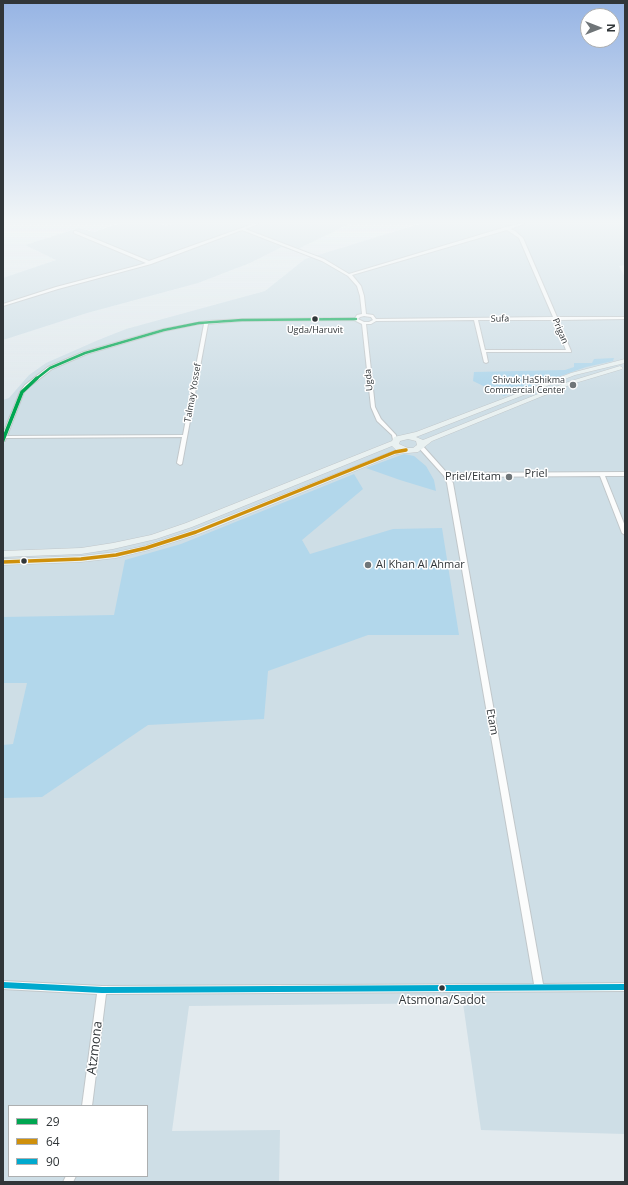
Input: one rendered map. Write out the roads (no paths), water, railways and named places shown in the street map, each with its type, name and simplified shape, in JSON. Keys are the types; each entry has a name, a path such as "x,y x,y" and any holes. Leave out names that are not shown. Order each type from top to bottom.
{"main road":[{"path":"3,554 81,551 141,540 189,525 400,439 419,434 567,376 625,361"},
{"path":"3,562 81,560 116,555 146,548 196,532 395,452 408,450 421,445 429,439 570,383 602,372 625,367"},
{"path":"400,439 419,440 421,445"},
{"path":"400,439 399,448 408,450"}],"street":[{"path":"3,305 88,279"},
{"path":"353,279 359,286 362,296 364,315"},
{"name":"Prigan","path":"483,351 569,351 538,279"},
{"path":"185,436 3,439 22,392 34,379 50,368 85,353 164,330 206,322 242,320 356,319 357,321 364,323 370,323 375,320 372,316 364,315 358,316 356,319"},
{"name":"Sufa","path":"375,320 625,318"},
{"path":"476,319 486,362"},
{"name":"Talmay Yossef","path":"180,463 206,322"},
{"name":"Ugda","path":"364,323 373,407 379,420 400,439"},
{"name":"Etam","path":"421,445 434,462 446,474 453,499 539,987"},
{"name":"Etam","path":"408,450 420,453 434,462"},
{"name":"Priel","path":"446,474 625,474"},
{"path":"602,474 625,533"},
{"path":"3,985 102,990 625,987"},
{"name":"Atzmona","path":"87,1105 102,990"}],"place":[{"name":"Ugda/Haruvit","path":"315,319"},
{"name":"Shivuk HaShikma Commercial Center","path":"573,385"},
{"name":"Priel/Eitam","path":"509,477"},
{"name":"Al Khan Al Ahmar","path":"368,565"},
{"name":"Atsmona/Sadot","path":"442,988"}]}
